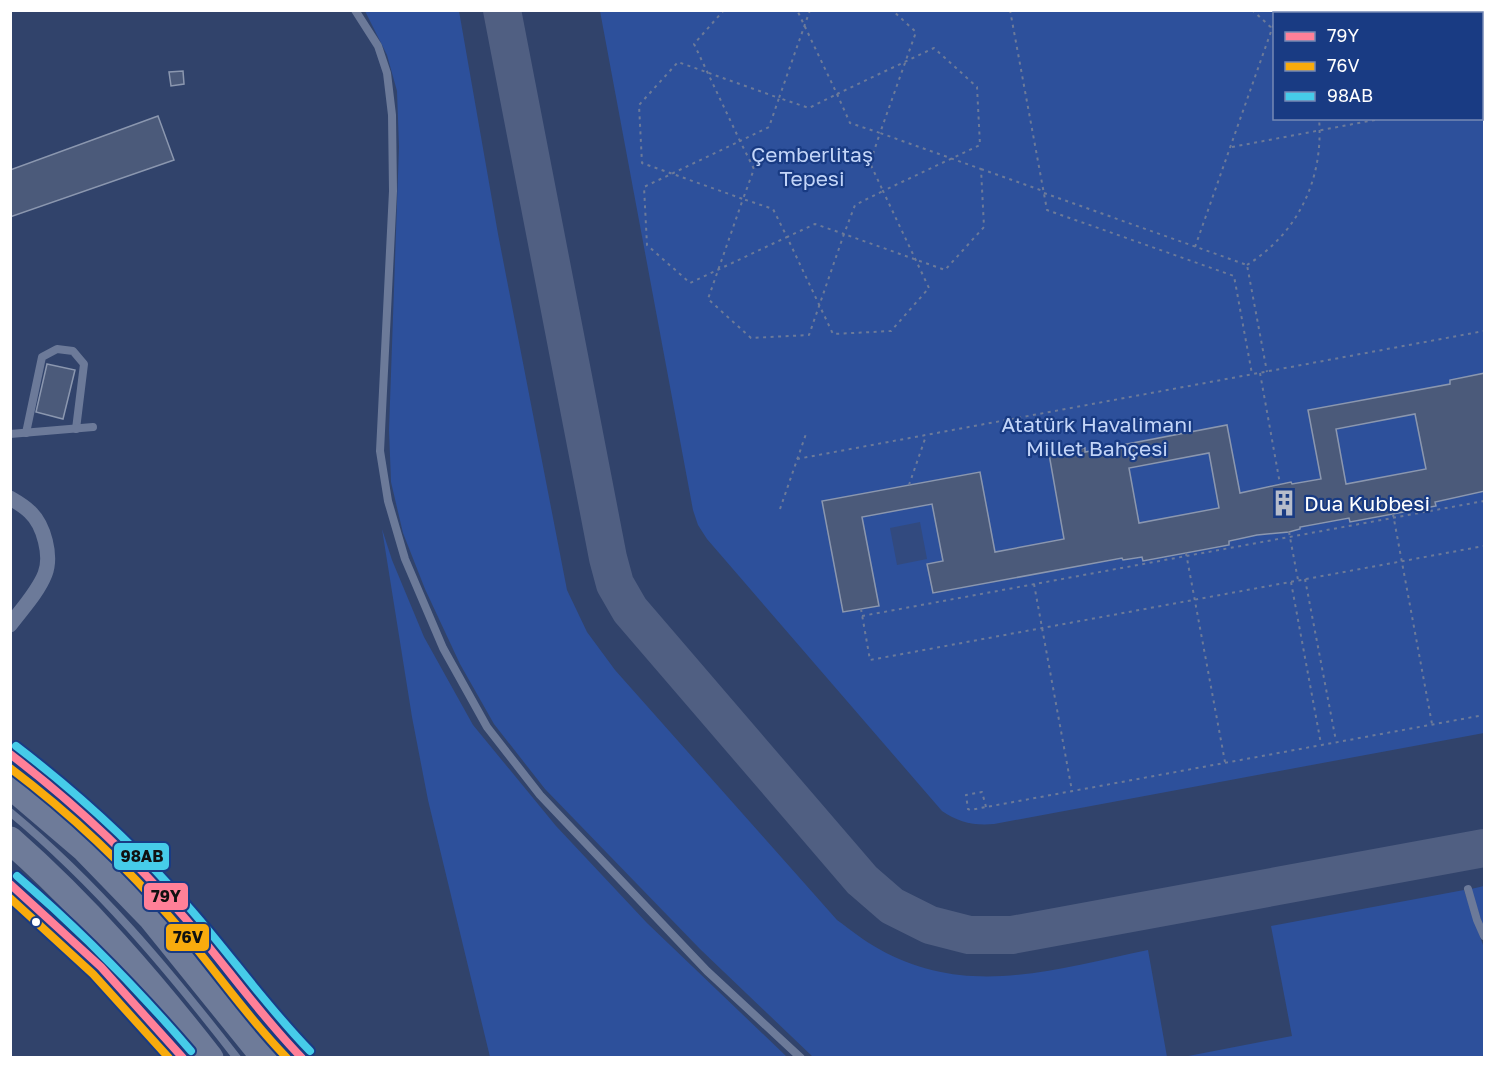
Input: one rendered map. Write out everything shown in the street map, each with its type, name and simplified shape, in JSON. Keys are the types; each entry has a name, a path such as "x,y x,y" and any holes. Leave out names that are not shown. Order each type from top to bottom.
{"highway":[{"path":"10,785 85,849 287,1053"},
{"path":"10,840 69,894 137,968 210,1058"},
{"path":"10,863 111,951 137,968"}],"main road":[{"path":"10,754 63,796 173,904 287,1053"},
{"path":"10,884 69,934 112,977 183,1058"}],"street":[{"path":"10,498 32,513 43,534 48,553 45,573 17,607 10,625"}],"lane":[{"path":"356,10 378,46 387,73 392,115 393,191 380,451 388,501 405,560 442,648 487,727 540,795 708,971 801,1058"},
{"path":"26,433 42,357 57,349 73,351 84,364 76,429"},
{"path":"10,434 93,427"},
{"path":"10,812 79,873 117,912 155,955 237,1058"},
{"path":"1468,889 1477,921 1485,936"}],"path":[{"path":"724,10 694,44 708,72 754,169 743,199 708,299 751,338 809,335 819,306 844,234 855,204 883,191 980,145 977,87 934,48 905,62 837,94 809,108 779,98 708,72 678,62 639,105 642,163 672,173 743,199 773,209 787,237 819,306 833,334 891,331 929,288 916,259 883,191 870,163 880,133 905,62 916,32 892,10"},
{"path":"797,10 850,123 1247,265"},
{"path":"810,10 769,127 644,187 647,244 690,283 815,224 945,270 984,227 981,169"},
{"path":"1010,10 1047,210 1234,276 1252,374"},
{"path":"1252,10 1273,28"},
{"path":"1483,10 1485,21"},
{"path":"1196,247 1273,32"},
{"path":"1247,265 1276,243 1302,208 1317,168 1319,120"},
{"path":"1231,147 1375,120"},
{"path":"1247,265 1267,372"},
{"path":"797,459 1485,331"},
{"path":"1260,373 1280,484"},
{"path":"780,509 807,432"},
{"path":"909,484 927,435"},
{"path":"862,616 1186,554 1485,501"},
{"path":"1393,516 1432,724"},
{"path":"1289,532 1298,580"},
{"path":"861,609 870,660 1485,546"},
{"path":"1186,554 1225,763"},
{"path":"1305,579 1336,742"},
{"path":"1291,582 1321,745"},
{"path":"1034,584 1072,791"},
{"path":"986,807 982,792 966,795 969,810 986,807 1225,763 1432,724 1485,715"}],"green space":[{"path":"365,11 459,11 498,234 567,590 587,632 615,670 837,920 863,939 912,964 945,973 979,976 1046,971 1148,950 1167,1057 813,1057 700,949 545,789 494,724 460,664 425,589 403,533 391,482 389,430 399,147 397,91 387,55"},
{"name":"Atatürk Havalimanı Millet Bahçesi","path":"600,11 1484,11 1484,733 994,824 966,822 942,811 707,539 698,525 693,510"},
{"path":"382,529 392,560 424,637 473,725 556,826 647,923 787,1057 490,1057 428,800 412,717"},
{"path":"1484,886 1484,929 1471,889"},
{"path":"1464,890 1484,948 1484,1057 1178,1058 1292,1036 1271,926"}],"shaded area":[{"path":"920,522 927,559 897,565 890,528"}],"building":[{"path":"183,71 184,84 171,86 169,72"},
{"path":"158,116 174,160 10,217 10,170"},
{"path":"47,364 75,370 63,419 36,412"},
{"path":"1485,373 1485,491 1435,502 1436,506 1350,522 1349,518 1300,527 1300,529 1289,532 1257,535 1229,541 1229,545 1143,561 1142,557 1123,560 1122,558 933,593 927,564 943,561 932,504 862,517 879,606 843,612 822,501 980,472 995,552 1064,539 1049,454 1085,448 1085,452 1227,425 1240,493 1291,482 1292,484 1321,479 1308,410 1450,384 1450,380","holes":["1415,414 1426,469 1346,484 1336,429","1209,453 1219,508 1139,523 1129,468"]}],"taxiway":[{"path":"502,10 608,558 615,584 630,610 862,880 892,906 930,925 969,935 1012,935 1484,848"}],"transit line":[{"name":"98AB","path":"16,746 86,804 152,866 310,1051"},
{"name":"79Y","path":"10,754 79,811 144,873 184,917 271,1024 302,1058"},
{"name":"76V","path":"10,768 76,822 138,882 176,924 258,1026 287,1058"},
{"name":"98AB","path":"17,876 107,960 191,1051"},
{"name":"79Y","path":"10,884 101,967 183,1058"},
{"name":"76V","path":"10,898 93,974 169,1058"}],"place":[{"name":"Dua Kubbesi","path":"1284,503"}],"park label":[{"name":"Çemberlitaş Tepesi","path":"812,166"}]}
